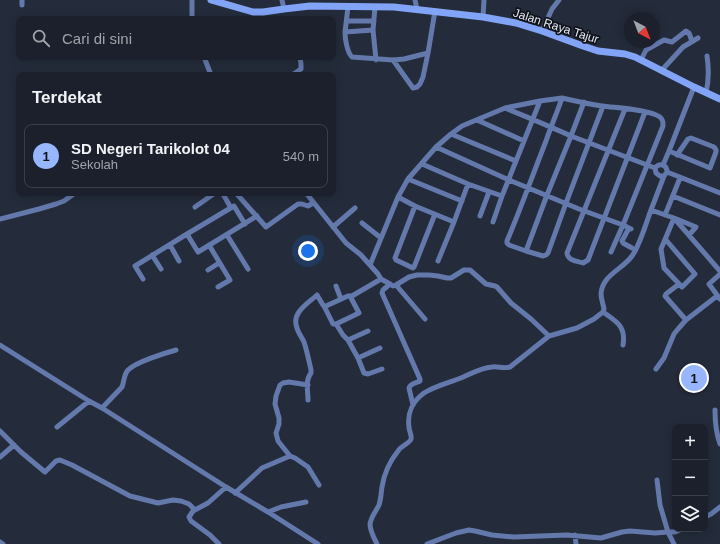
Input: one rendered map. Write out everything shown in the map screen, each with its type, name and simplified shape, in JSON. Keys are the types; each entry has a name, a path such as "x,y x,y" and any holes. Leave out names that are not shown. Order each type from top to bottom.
{"main road":[{"name":"Jalan Raya Tajur","path":"211,0 253,12 310,6 394,7 483,17 542,30 598,51 625,54 641,60 720,99"}],"street":[{"path":"192,0 192,16"},
{"path":"282,0 284,9"},
{"path":"415,0 417,9"},
{"path":"483,17 484,0"},
{"path":"542,30 552,9 559,0"},
{"path":"348,7 345,36 349,54 352,57 376,60 393,60 428,53"},
{"path":"375,7 373,30 376,60"},
{"path":"393,60 413,88 420,84 424,76 435,11"},
{"path":"347,21 374,21"},
{"path":"345,32 373,30"},
{"path":"641,60 646,50 653,45 664,40 672,42 686,31 695,40 683,47 662,71"},
{"path":"706,93 709,70 707,56"},
{"path":"205,60 210,72"},
{"path":"296,72 302,67 301,60"},
{"path":"663,165 694,87"},
{"path":"562,98 558,112 507,243 509,245 543,256 548,253 603,106"},
{"path":"370,265 398,197 408,179 451,134 462,126 505,108 540,100 562,98 645,112 659,117 663,122 663,126 611,252"},
{"path":"493,222 540,100"},
{"path":"526,251 584,102"},
{"path":"505,108 571,136 656,168"},
{"path":"625,109 567,253 570,260 584,263 588,260 645,112"},
{"path":"477,120 524,141"},
{"path":"451,134 516,161"},
{"path":"669,151 677,155 710,168 716,150 714,147 691,138 688,139 677,155"},
{"path":"436,148 509,180 623,225 630,229 622,241 632,248"},
{"path":"422,164 468,184 502,196"},
{"path":"656,168 659,165 663,165"},
{"path":"603,312 604,309 601,299 601,291 603,286 608,277 631,257 636,249 665,174 666,168 663,165"},
{"path":"656,168 655,172 657,175 660,176 665,174 680,178 720,193"},
{"path":"665,215 680,178"},
{"path":"408,179 462,201"},
{"path":"438,261 468,184"},
{"path":"480,216 489,192"},
{"path":"0,219 56,204 71,196"},
{"path":"195,207 212,196"},
{"path":"223,196 231,208"},
{"path":"239,196 266,226 298,204 308,206 313,203"},
{"path":"309,196 346,243 361,255 382,279 393,285 425,319"},
{"path":"673,196 720,215"},
{"path":"398,197 415,206 454,222"},
{"path":"142,279 135,266 234,206 245,224"},
{"path":"415,206 395,258 396,260 413,268 435,214"},
{"path":"333,227 355,208"},
{"path":"651,210 696,227 689,236"},
{"path":"187,234 198,252 257,216"},
{"path":"656,369 664,358 678,328 686,320 718,297 709,284 720,272 674,218"},
{"path":"666,240 695,274 682,287 664,268 661,249 674,218"},
{"path":"362,223 381,238"},
{"path":"227,235 248,269"},
{"path":"170,245 180,261"},
{"path":"209,246 230,280 218,287"},
{"path":"152,255 161,269"},
{"path":"208,270 220,263"},
{"path":"413,405 409,386 420,381 420,379 382,293 383,290 417,275 451,278 464,270 470,270 486,284 497,287 511,303 549,336"},
{"path":"324,306 348,296 352,296 382,279"},
{"path":"679,284 665,296 686,320"},
{"path":"336,286 341,299"},
{"path":"308,400 307,382 311,370 296,324 299,311 316,295 324,306 333,324 336,324 348,340 364,373 368,374 382,369"},
{"path":"336,324 359,313 350,296"},
{"path":"377,544 373,536 370,523 379,505 386,472 398,450 411,439 409,416 413,405 419,397 427,391 460,379 476,370 492,367 510,367 549,336 577,328 594,319 603,312"},
{"path":"603,312 613,319 622,329 624,338 623,345"},
{"path":"348,340 368,331"},
{"path":"0,345 318,544"},
{"path":"358,358 380,348"},
{"path":"102,408 122,388 128,369 156,356 176,350"},
{"path":"308,385 289,382 280,385 275,404 279,418 276,436 278,441 290,456 308,467 319,485"},
{"path":"57,427 89,402"},
{"path":"715,410 716,434 720,444"},
{"path":"0,431 45,472 56,461 60,460 130,496 158,502 173,500 181,501 189,504 195,510"},
{"path":"0,457 14,445"},
{"path":"235,492 262,468 290,456"},
{"path":"657,480 660,505 668,532 674,544"},
{"path":"219,544 189,517 193,511 208,503 226,487"},
{"path":"268,512 281,507 306,502"},
{"path":"708,515 720,507"},
{"path":"427,544 456,533 469,530 475,530 492,535 514,537 576,535 601,538 622,532 672,532"},
{"path":"576,535 576,544"}],"place":[{"name":"SD Negeri Tarikolot 04","path":"694,378"}]}
